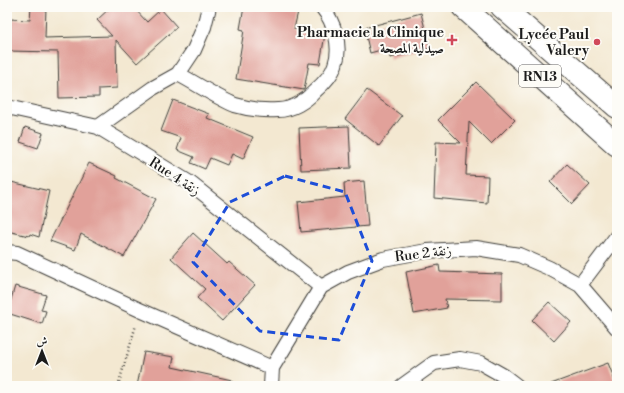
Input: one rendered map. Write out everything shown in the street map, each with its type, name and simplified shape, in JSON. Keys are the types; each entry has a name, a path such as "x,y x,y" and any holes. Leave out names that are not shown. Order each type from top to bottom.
{"main road":[{"name":"RN13","path":"463,7 617,145"},
{"name":"RN13","path":"502,7 617,107"}],"street":[{"path":"98,127 153,88 178,74 194,50 204,27 209,7"},
{"path":"178,74 236,105 258,109 279,110 306,101 328,78 336,64 336,32 322,7"},
{"name":"Rue 4 زنقة","path":"7,107 98,127 190,183 321,287"},
{"path":"580,285 617,236"},
{"name":"Rue 2 زنقة","path":"271,386 272,368 321,287 348,272 383,259 427,251 476,248 518,255 549,268 580,285 617,328"},
{"path":"7,252 17,253 140,310 272,368"},
{"path":"402,386 434,362 460,359 481,363 504,376 517,386"}],"path":[{"path":"118,386 140,310"}],"highlighted area":[{"path":"285,176 345,192 372,261 339,340 260,331 193,262 230,202"}],"building":[{"path":"31,7 46,7 45,38 112,36 97,20 111,7 133,7 147,22 161,9 177,27 137,63 116,40 117,88 99,89 99,97 59,98 58,52 7,51 7,31 9,32 9,19 30,20"},
{"path":"244,7 299,7 294,29 325,34 320,64 309,63 304,90 236,79 244,30 240,29"},
{"path":"421,13 430,48 390,58 388,48 370,53 364,28"},
{"path":"476,82 515,120 491,144 469,122 466,175 488,176 487,203 434,198 436,142 461,143 438,120"},
{"path":"367,90 402,116 379,146 345,119"},
{"path":"173,100 209,114 207,118 253,137 243,159 232,154 227,165 210,158 205,169 191,163 194,157 177,150 181,138 161,131"},
{"path":"349,126 351,168 301,170 299,128"},
{"path":"25,127 43,133 38,148 20,142"},
{"path":"89,163 117,176 116,178 156,199 124,257 81,234 75,250 50,241"},
{"path":"567,164 590,185 572,204 550,182"},
{"path":"364,181 368,226 301,232 298,202 345,197 344,183"},
{"path":"11,182 49,191 39,237 30,234 29,236 7,231 7,197"},
{"path":"193,233 227,264 229,262 255,285 222,321 197,298 205,289 171,258"},
{"path":"439,265 440,272 502,274 502,300 445,299 447,308 414,314 406,272"},
{"path":"15,286 46,295 41,310 46,311 42,324 7,313"},
{"path":"549,302 571,322 554,341 532,320"},
{"path":"144,352 174,357 172,367 232,380 232,386 137,386"},
{"path":"608,363 617,386 551,386 551,384"}],"place":[{"name":"Pharmacie la Clinique صيدلية المصحة","path":"452,40"},
{"name":"Lycée Paul Valery","path":"597,42"}]}
